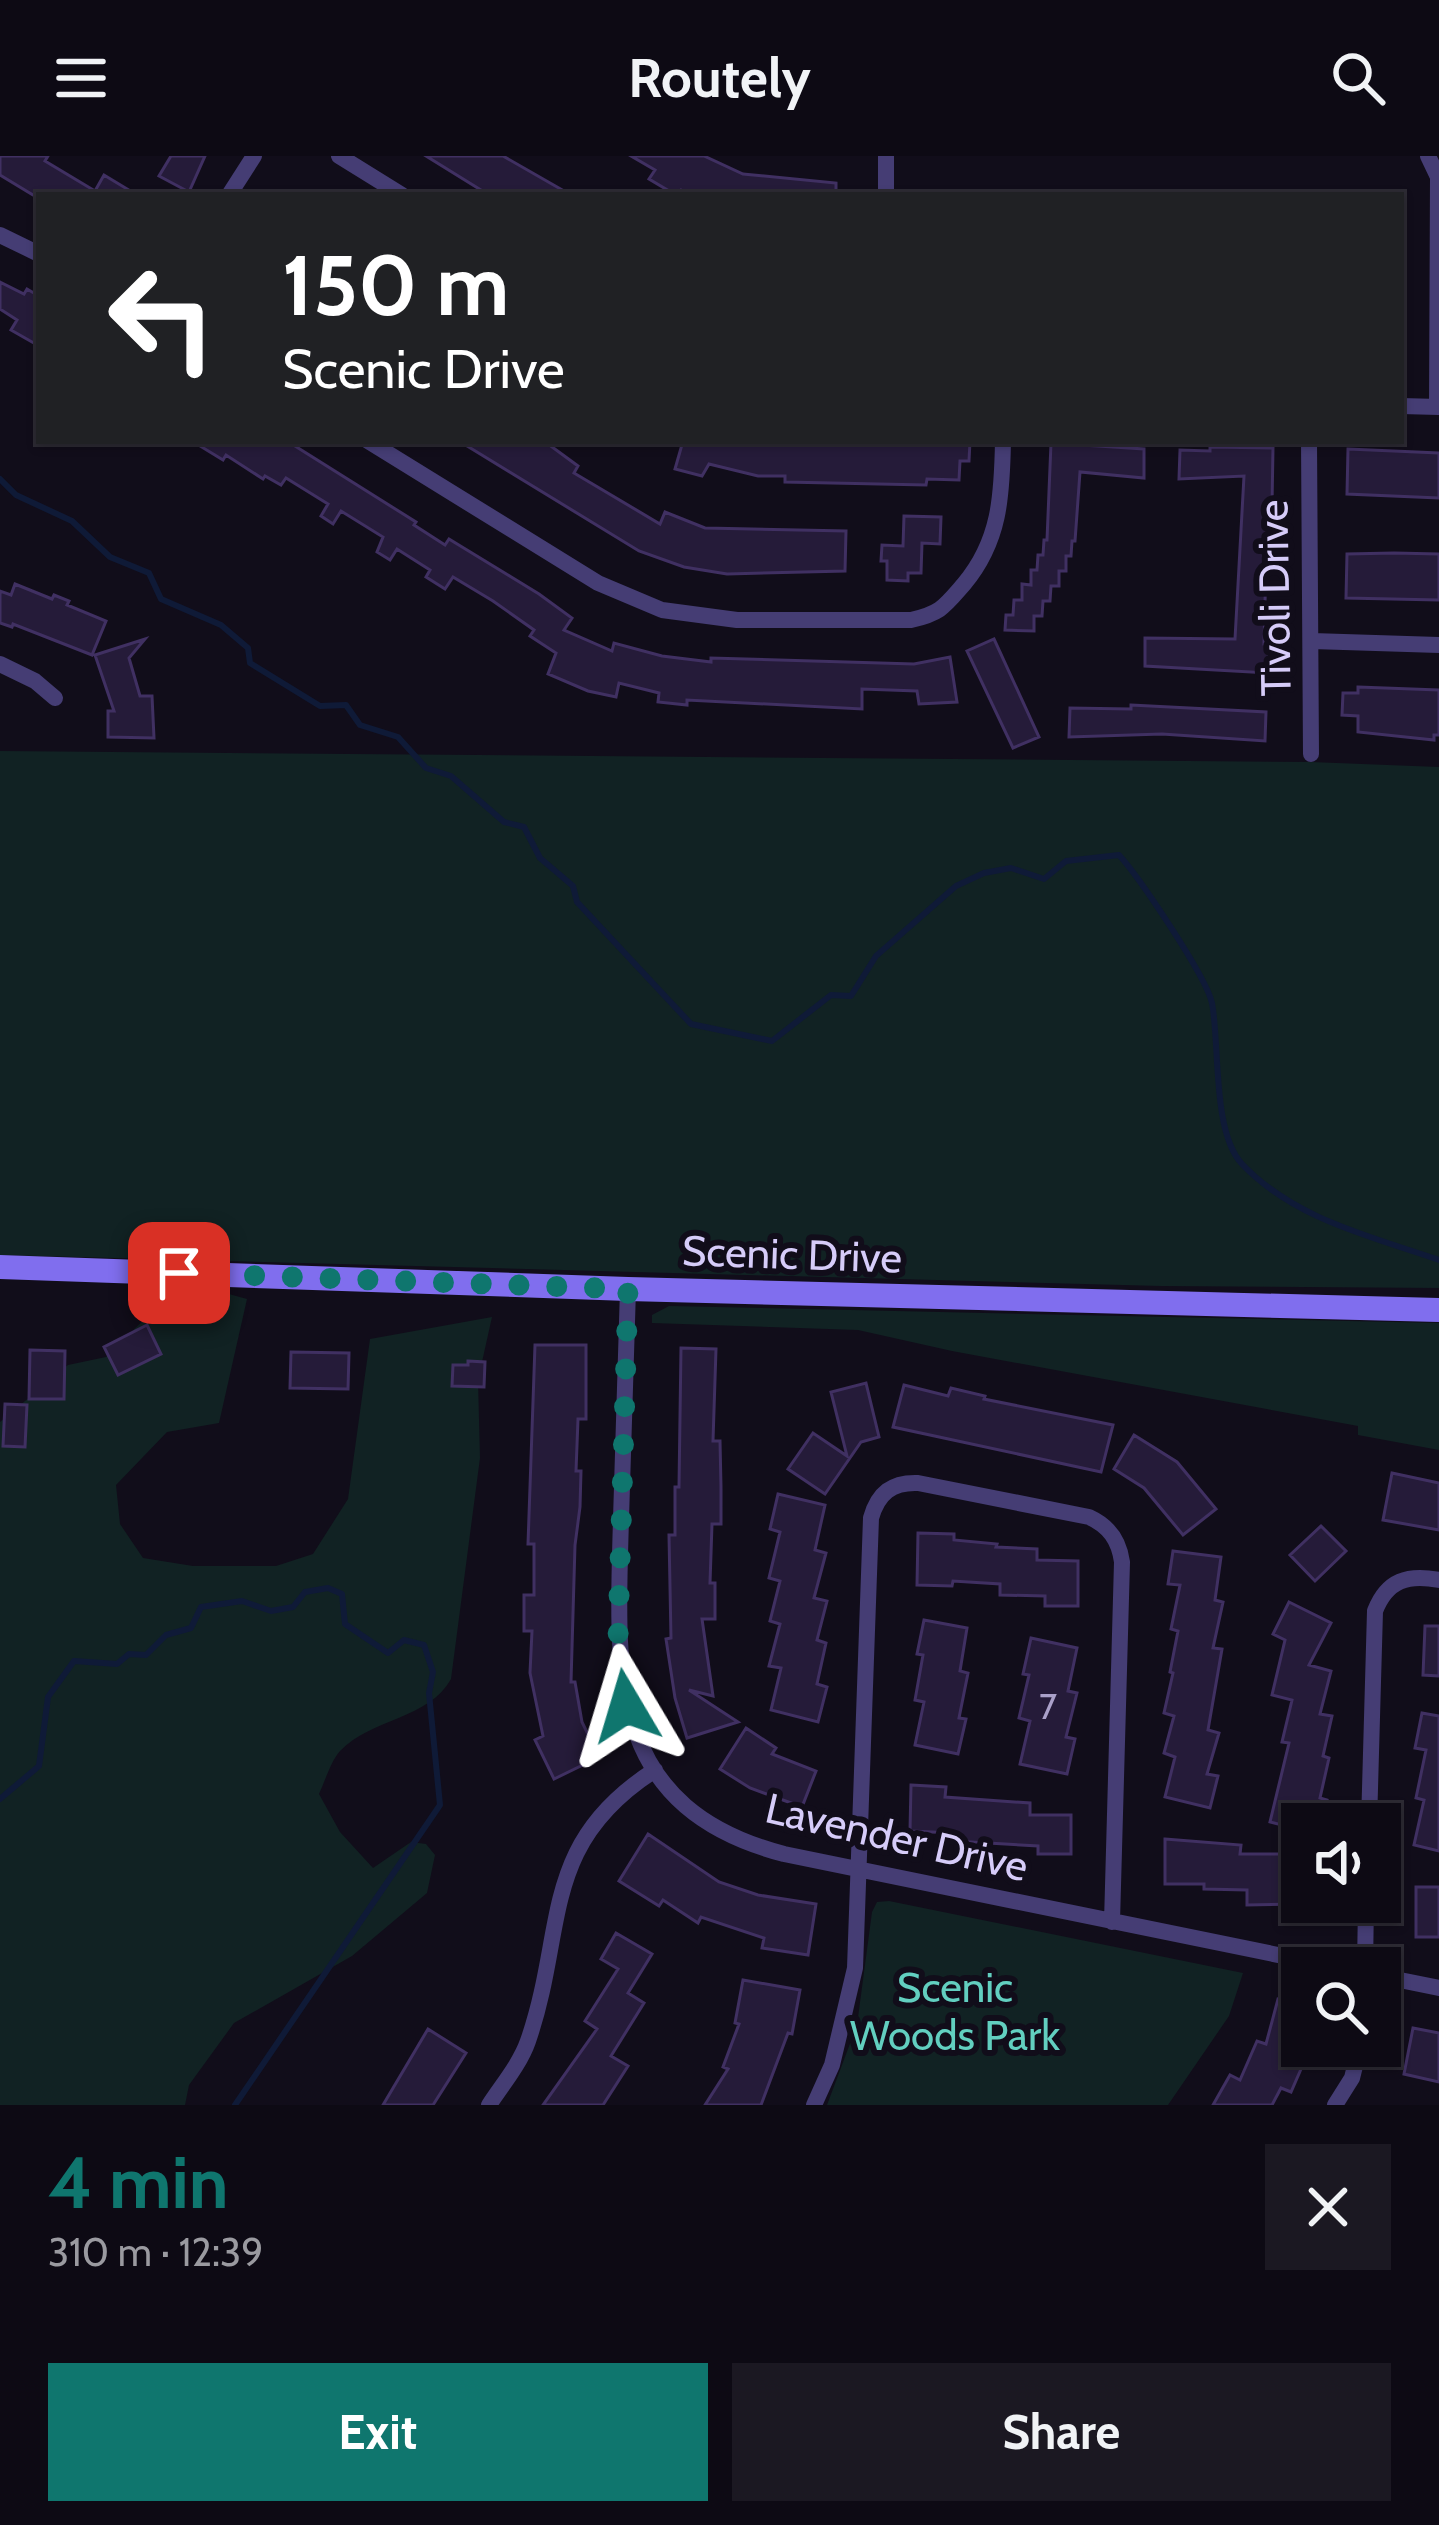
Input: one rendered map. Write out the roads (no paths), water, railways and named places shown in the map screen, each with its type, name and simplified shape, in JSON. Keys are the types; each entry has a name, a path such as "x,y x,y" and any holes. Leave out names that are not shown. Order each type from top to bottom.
{"street":[{"path":"231,192 254,156"},
{"path":"339,156 397,192"},
{"path":"886,156 886,192"},
{"path":"1404,406 1438,407 1438,177 1428,156"},
{"path":"0,235 36,253"},
{"path":"373,444 598,583 662,610 736,620 911,620 939,614 983,560 1002,499 1004,444"},
{"name":"Tivoli Drive","path":"1309,444 1311,754"},
{"path":"1312,641 1439,645"},
{"path":"0,664 35,681 55,698"},
{"name":"Scenic Drive","path":"0,1267 1439,1310"},
{"name":"Lavender Drive","path":"628,1289 619,1663 626,1706 655,1770 702,1816 740,1839 784,1854 1281,1956"},
{"path":"814,2105 832,2065 851,1993 861,1870 870,1538 875,1504 883,1492 908,1483 1004,1499 1100,1522 1114,1536 1121,1553 1112,1922"},
{"path":"1370,1803 1376,1611 1398,1581 1412,1577 1439,1580"},
{"path":"489,2105 526,2046 571,1861 610,1802 655,1770"},
{"path":"1401,1980 1439,1988"},
{"path":"1335,2105 1355,2067"}],"waterway":[{"path":"0,479 16,495 72,521 110,557 149,573 161,599 221,625 248,648 250,663 320,706 346,705 360,725 398,737 426,768 451,776 504,822 524,827 540,858 573,886 577,902 691,1024 772,1041 831,995 851,996 876,956 956,886 984,873 1011,868 1044,879 1066,861 1119,855 1171,927 1207,990 1221,1110 1232,1150 1242,1164 1309,1212 1439,1260"},
{"path":"0,1799 39,1766 48,1697 74,1661 117,1664 129,1654 146,1655 166,1635 191,1628 201,1607 242,1601 271,1611 293,1607 305,1592 328,1588 342,1594 345,1624 388,1653 404,1640 424,1645 433,1672 429,1693 440,1805 235,2105"}],"park label":[{"name":"Scenic Woods Park","path":"955,2011"}]}
